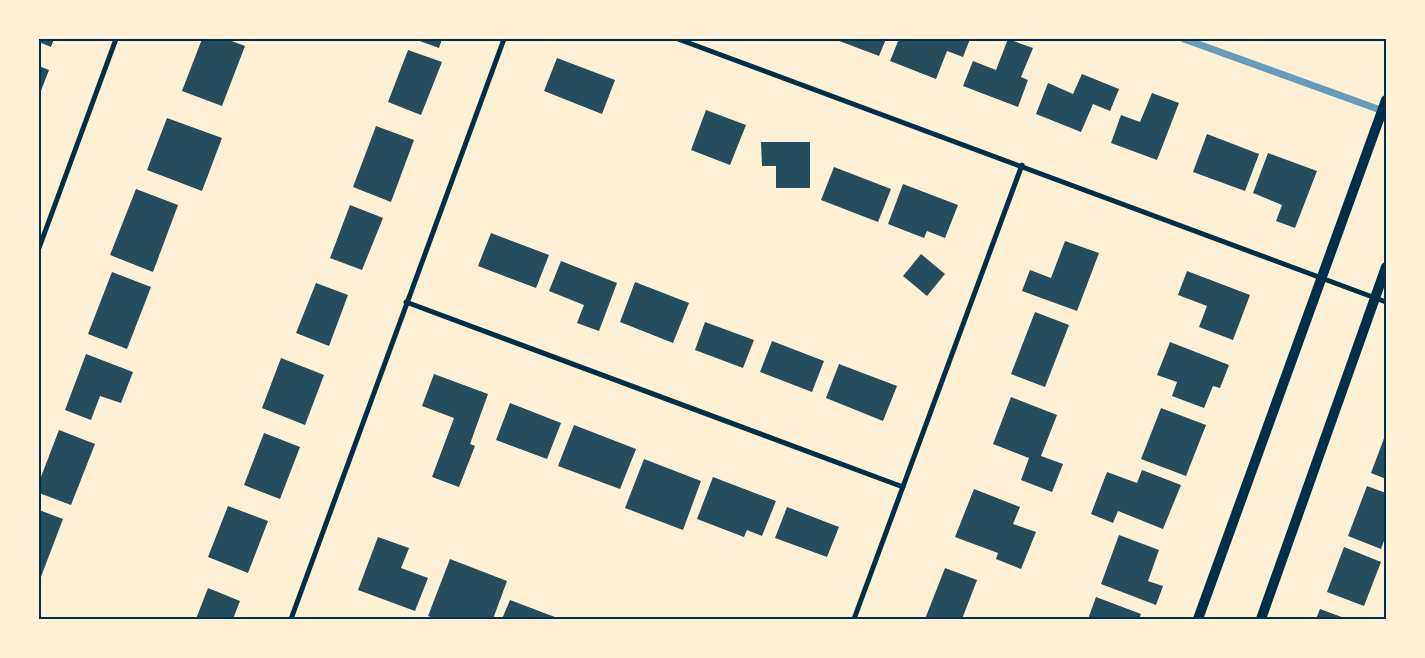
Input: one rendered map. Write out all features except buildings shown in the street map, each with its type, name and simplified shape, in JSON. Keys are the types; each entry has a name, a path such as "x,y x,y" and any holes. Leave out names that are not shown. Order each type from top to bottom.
{"main road":[{"path":"1198,619 1386,100"},
{"path":"1261,619 1386,267"}],"street":[{"path":"39,248 116,39"},
{"path":"291,619 504,39"},
{"path":"678,39 1022,165 1386,302"},
{"path":"854,619 1022,165"},
{"path":"406,302 903,487"}],"waterway":[{"path":"1184,39 1386,112"}]}
